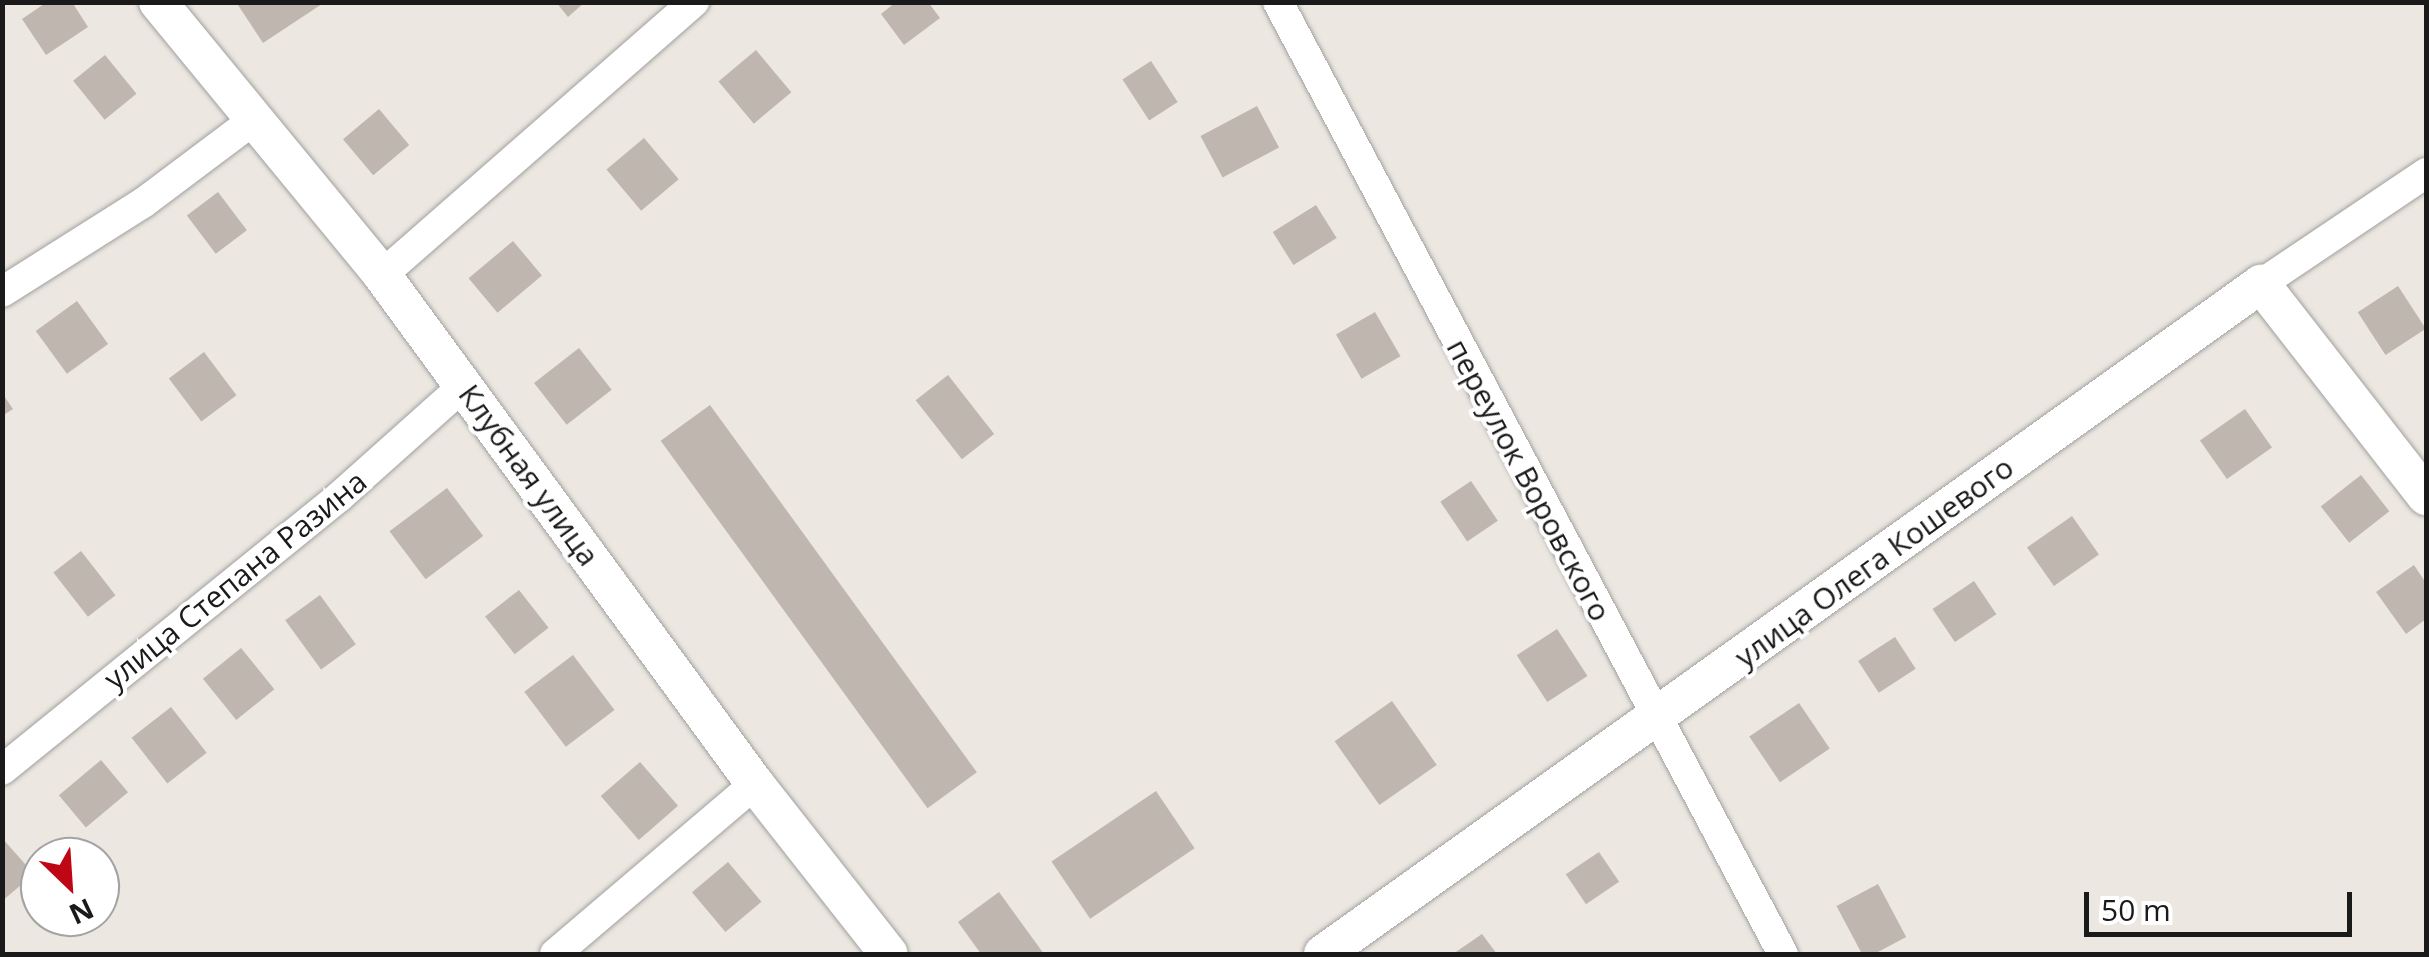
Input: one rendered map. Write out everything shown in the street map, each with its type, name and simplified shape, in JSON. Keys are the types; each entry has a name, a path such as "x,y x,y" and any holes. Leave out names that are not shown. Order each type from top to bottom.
{"street":[{"name":"Клубная улица","path":"158,2 251,122 382,274 755,784 889,954"},
{"path":"382,274 694,2"},
{"name":"переулок Воровского","path":"1278,2 1784,954"},
{"path":"2,292 142,203 251,122"},
{"name":"улица Олега Кошевого","path":"1324,954 2261,284 2426,173"},
{"path":"2261,284 2426,496"},
{"name":"улица Степана Разина","path":"2,770 339,497 464,386"},
{"path":"555,954 755,784"}],"building":[{"path":"47,2 72,2 88,27 46,55 22,19"},
{"path":"236,2 325,2 263,43"},
{"path":"556,2 585,2 568,17"},
{"path":"896,2 928,2 940,18 904,45 881,14"},
{"path":"756,50 791,92 754,124 718,81"},
{"path":"105,55 136,94 105,120 73,81"},
{"path":"1151,61 1178,102 1149,121 1122,80"},
{"path":"1257,106 1279,147 1223,178 1200,136"},
{"path":"379,109 409,145 373,175 343,139"},
{"path":"644,138 679,179 641,211 606,169"},
{"path":"218,192 247,230 216,254 187,215"},
{"path":"1316,205 1337,238 1293,265 1273,232"},
{"path":"513,241 542,275 497,313 469,278"},
{"path":"2398,286 2426,329 2386,355 2358,312"},
{"path":"77,301 108,344 67,374 36,331"},
{"path":"1375,312 1400,356 1362,379 1336,334"},
{"path":"579,348 612,390 567,425 534,383"},
{"path":"204,352 236,395 201,422 169,378"},
{"path":"948,375 994,434 962,459 916,400"},
{"path":"2,393 13,409 2,416"},
{"path":"710,405 977,772 928,808 661,441"},
{"path":"2245,409 2272,448 2227,479 2200,441"},
{"path":"2361,475 2389,511 2349,543 2321,506"},
{"path":"1471,481 1498,521 1467,541 1440,502"},
{"path":"447,488 483,536 426,579 389,531"},
{"path":"2072,516 2099,555 2054,586 2027,548"},
{"path":"81,551 115,595 88,617 53,573"},
{"path":"2414,565 2426,583 2426,619 2406,634 2376,592"},
{"path":"1974,581 1996,614 1955,642 1933,609"},
{"path":"519,590 549,628 515,654 485,616"},
{"path":"320,595 356,644 321,670 285,620"},
{"path":"1557,629 1587,676 1547,702 1517,655"},
{"path":"1895,637 1916,669 1879,693 1858,661"},
{"path":"241,648 274,689 236,720 203,679"},
{"path":"573,655 615,710 566,747 524,692"},
{"path":"1392,701 1437,765 1379,805 1335,741"},
{"path":"1799,703 1830,749 1780,782 1749,737"},
{"path":"171,707 207,753 167,783 132,738"},
{"path":"101,760 128,792 86,828 59,795"},
{"path":"640,762 678,806 639,840 601,796"},
{"path":"1156,791 1195,848 1090,919 1052,861"},
{"path":"2,838 20,858 20,886 2,901"},
{"path":"1599,852 1619,882 1586,904 1566,874"},
{"path":"728,862 761,902 725,932 692,892"},
{"path":"1878,884 1906,937 1874,954 1862,954 1837,906"},
{"path":"999,892 1044,954 981,954 958,922"},
{"path":"1482,934 1497,954 1453,954"}]}
